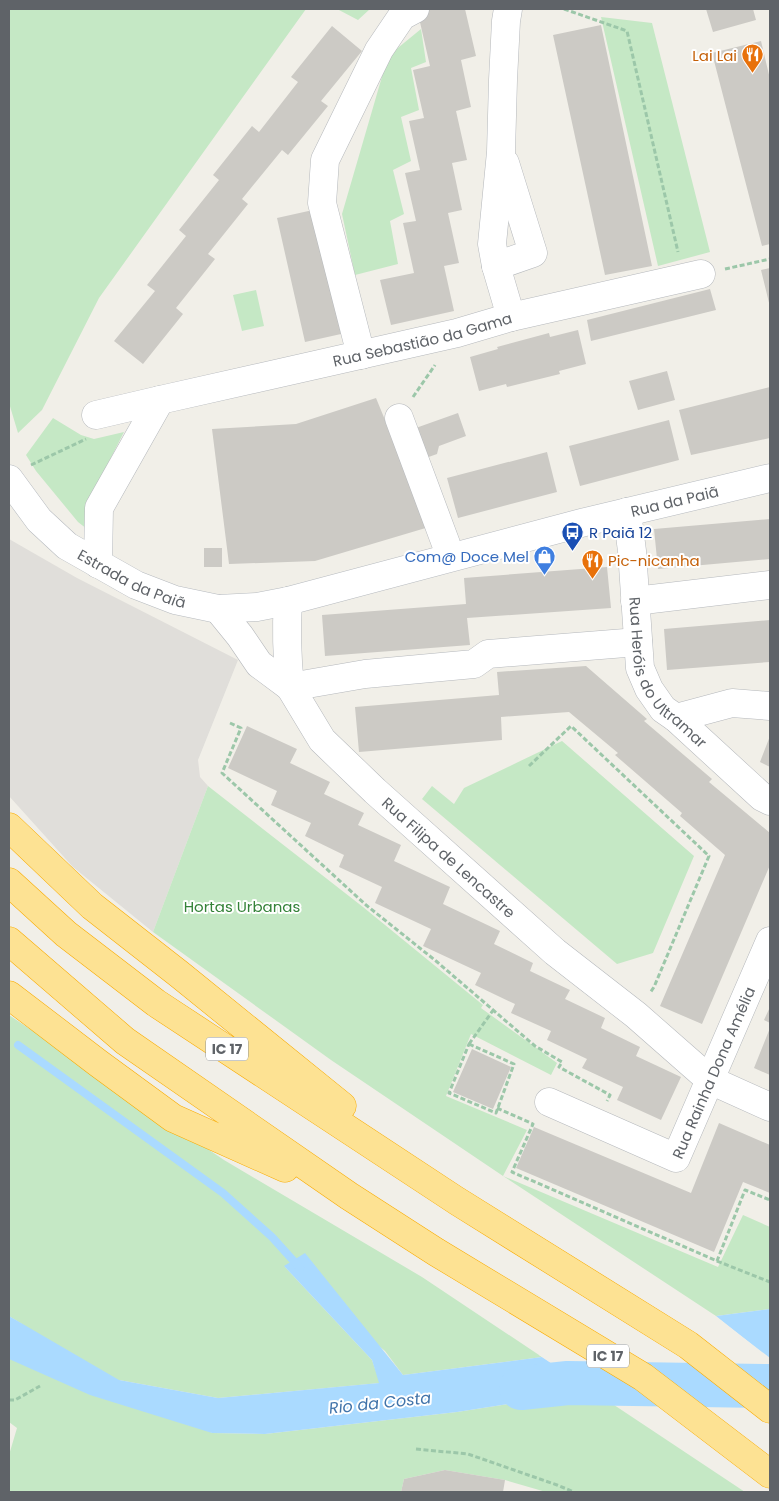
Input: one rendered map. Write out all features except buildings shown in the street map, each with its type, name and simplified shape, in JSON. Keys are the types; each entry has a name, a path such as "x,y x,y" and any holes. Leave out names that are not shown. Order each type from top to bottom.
{"highway":[{"path":"9,827 92,906 179,974 461,1203"},
{"name":"IC 17","path":"9,882 66,934 156,1003 461,1203 688,1345 770,1409"},
{"name":"IC 17","path":"9,942 125,1041 349,1196 436,1252 643,1376 770,1474"},
{"path":"9,994 173,1118 349,1196"}],"street":[{"path":"361,355 322,203 325,160 379,50 402,16 415,9"},
{"path":"508,9 503,80 501,152 492,244 496,266 511,317"},
{"path":"496,266 533,253 501,152"},
{"name":"Rua Sebastião da Gama","path":"96,416 457,333 511,317 692,276"},
{"path":"98,564 99,508 160,400"},
{"path":"399,418 446,544"},
{"name":"Estrada da Paiã","path":"19,473 39,520 67,546 136,585 175,600 218,609 257,607 288,601"},
{"name":"Rua da Paiã","path":"288,601 626,512 770,478"},
{"name":"Rua Heróis do Ultramar","path":"626,512 632,551 640,668 649,689 663,710 676,718 762,797 770,801"},
{"path":"635,601 770,585"},
{"path":"288,601 286,630 290,686 365,674 474,664 488,654 638,642"},
{"name":"Rua Filipa de Lencastre","path":"218,609 240,636 259,664 290,686 322,740 375,791 555,952 636,1015 710,1080 770,1107"},
{"path":"676,718 732,703 770,706"},
{"name":"Rua Rainha Dona Amélia","path":"549,1102 676,1158 770,941"}],"path":[{"path":"564,9 627,30 692,276 770,259"},
{"path":"399,418 457,333"},
{"path":"19,473 86,438 96,416"},
{"path":"230,723 241,728 222,773 366,904 494,1009 535,1046 562,1062 559,1067 610,1095 607,1103"},
{"path":"529,766 571,726 709,856 654,987 636,1015"},
{"path":"469,1044 514,1064 496,1113 449,1093 469,1044 494,1009"},
{"path":"497,1108 533,1124 512,1172 716,1261 770,1282"},
{"path":"716,1261 745,1190 770,1200"},
{"path":"9,1400 15,1400 40,1386"},
{"path":"416,1449 468,1454 574,1492"}],"shaded area":[{"path":"9,539 77,578 238,660 198,760 200,777 208,786 153,932 73,867 9,796"}],"green space":[{"path":"9,9 306,9 99,298 42,410 18,433 9,403"},
{"path":"337,9 370,9 358,20"},
{"path":"601,17 652,23 710,252 658,266"},
{"path":"421,29 426,62 411,68 419,110 401,117 411,161 393,170 404,214 390,221 398,264 355,275 342,214 388,56"},
{"path":"256,290 264,326 242,331 233,295"},
{"path":"53,418 81,435 94,439 124,432 97,485 87,529 78,522 36,471 26,455"},
{"path":"562,741 694,856 653,953 617,964 422,799 432,786 454,804 464,788"},
{"name":"Hortas Urbanas","path":"208,786 363,907 483,1005 481,1008 557,1063 551,1075 471,1034 446,1096 527,1130 503,1176 331,1060 153,932"},
{"path":"9,1015 224,1160 422,1277 542,1357 403,1375 385,1351 284,1266 372,1360 380,1383 218,1398 119,1380 212,1433 265,1434 457,1412 593,1391 745,1492 546,1492 505,1480 445,1470 404,1479 401,1492 9,1492 9,1455 17,1428 9,1422 9,1351 22,1324 9,1316"},
{"path":"503,1176 718,1267 743,1215 770,1227 770,1309 716,1316"}],"water":[{"path":"305,1253 403,1375 542,1357 593,1391 457,1412 265,1434 212,1433 90,1395 9,1359 9,1316 119,1380 218,1398 379,1383 372,1360 284,1266"},
{"path":"770,1309 770,1359 716,1316"}],"pier":[{"path":"714,1315 770,1358 770,1361 714,1318"},
{"path":"539,1355 544,1355 594,1389 595,1392"}],"waterway":[{"path":"18,1045 223,1193 272,1237 300,1268"},
{"name":"Rio da Costa","path":"521,1388 568,1383 770,1386"}],"place":[{"name":"Lai Lai","path":"753,74"},
{"name":"R Paiã 12","path":"573,551"},
{"name":"Com@ Doce Mel","path":"545,575"},
{"name":"Pic-nicanha","path":"592,579"}]}
